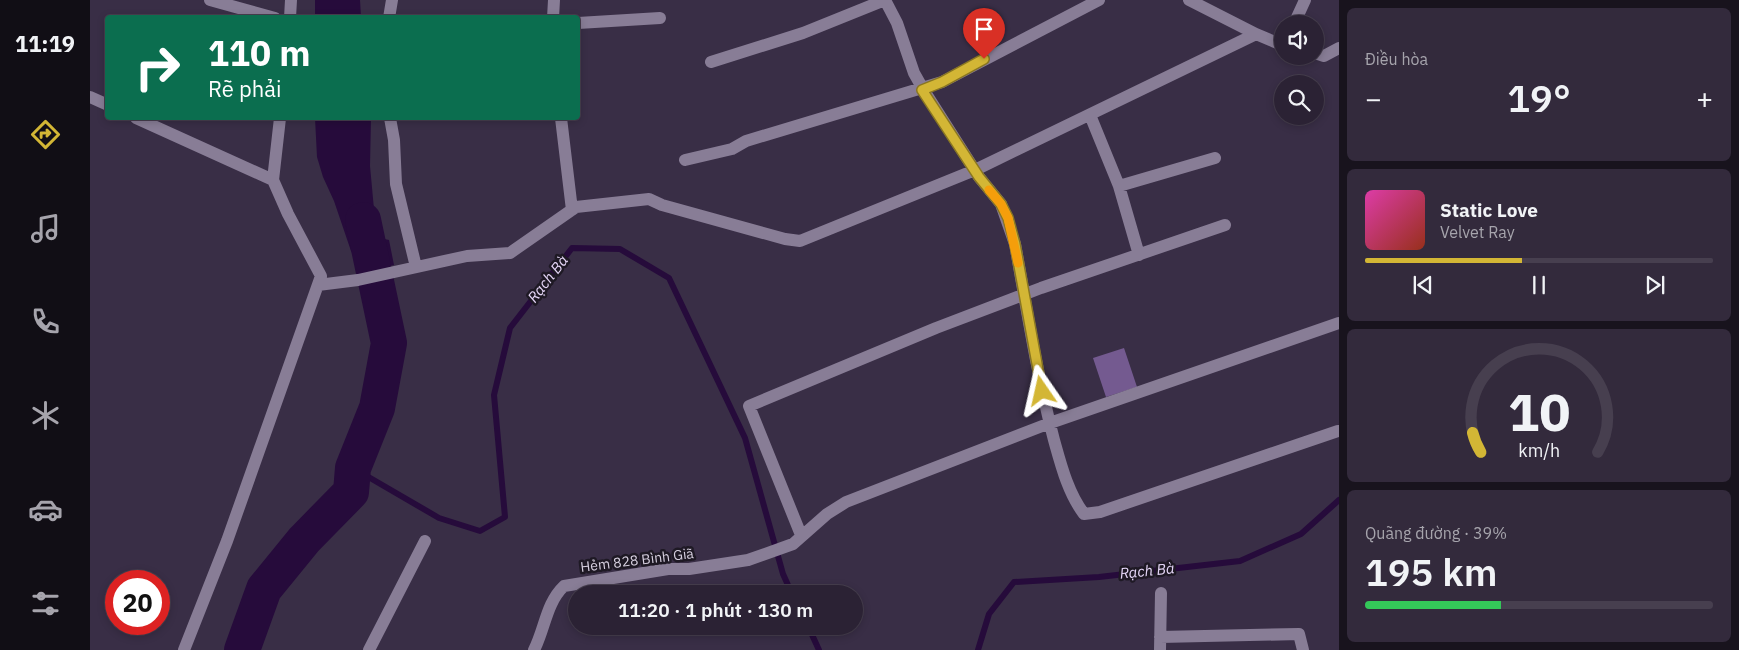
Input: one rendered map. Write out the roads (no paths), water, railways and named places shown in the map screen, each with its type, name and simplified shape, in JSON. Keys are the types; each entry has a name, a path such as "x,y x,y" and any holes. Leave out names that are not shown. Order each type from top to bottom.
{"street":[{"path":"210,0 264,15"},
{"path":"290,15 291,0"},
{"path":"390,15 392,0"},
{"path":"553,15 554,0"},
{"path":"711,62 803,33 885,0 897,23 914,73 922,90 975,170 1001,204 1008,218 1050,423 1062,467 1077,505 1084,514 1100,512 1338,431"},
{"path":"685,160 732,149 746,141 922,90 942,82 1099,0"},
{"path":"1298,15 1305,0"},
{"path":"1192,1 1256,34 1274,41"},
{"path":"580,23 660,18"},
{"path":"318,285 358,280 399,269 467,256 510,253 576,207 649,199 680,210 785,239 800,241 975,170 1256,34"},
{"path":"1324,56 1339,48"},
{"path":"90,97 105,103"},
{"path":"1090,115 1119,186 1139,255"},
{"path":"140,120 274,180"},
{"path":"184,650 227,541 321,276 288,214 274,180 280,120"},
{"path":"390,120 394,140 396,184 416,267"},
{"path":"561,120 572,210"},
{"path":"1119,186 1215,158"},
{"path":"797,540 749,406 887,347 1024,295 1225,226"},
{"name":"Hẻm 828 Bình Giã","path":"534,650 542,636 552,601 564,586 668,569 709,566 756,557 797,540 827,514 846,502 1050,423 1339,323"},
{"path":"369,650 426,541"},
{"path":"1160,593 1160,650"},
{"path":"1160,637 1299,634 1303,650"}],"waterway":[{"name":"Rạch Bà","path":"242,650 264,589 304,540 351,492 353,468 377,408 389,343 363,220"},
{"name":"Rạch Bà","path":"353,468 439,518 480,531 505,517 494,395 510,328 572,248 620,249 669,278 745,438 783,574 788,585"},
{"name":"Rạch Bà","path":"978,650 989,614 1014,582 1099,577 1240,561 1301,534 1339,500"},
{"name":"Rạch Bà","path":"812,635 819,650"}]}
